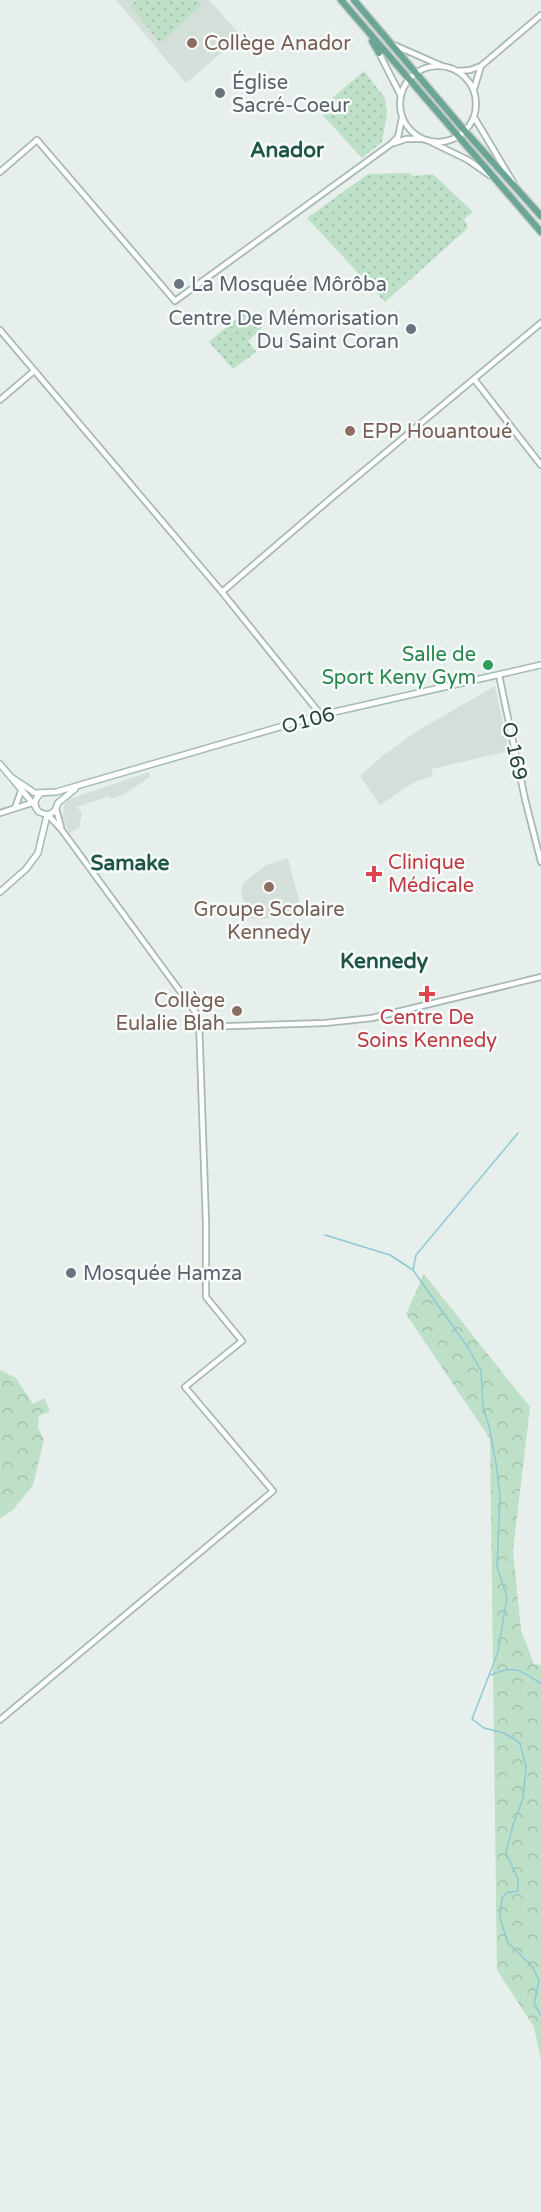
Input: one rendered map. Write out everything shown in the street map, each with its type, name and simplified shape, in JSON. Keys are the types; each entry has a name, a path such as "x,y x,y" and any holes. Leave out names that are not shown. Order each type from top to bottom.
{"main road":[{"path":"341,0 541,232"},
{"path":"354,0 465,131 541,216"},
{"path":"368,32 379,53"},
{"name":"O106","path":"52,793 321,716 541,665"},
{"path":"0,764 34,804 44,830"},
{"path":"11,777 41,794 52,793 56,796 57,806"},
{"path":"0,891 33,861 41,845 47,815 79,786"},
{"path":"34,804 41,794"},
{"path":"39,812 47,815"}],"street":[{"path":"393,45 444,67 457,71 470,70 481,66 541,15"},
{"path":"0,172 37,140 175,301 398,137 402,118 401,97 379,53"},
{"path":"474,91 481,66"},
{"path":"401,97 409,80 417,73 425,69 444,67"},
{"path":"429,141 443,142 458,137 474,117 476,100 474,91 457,71"},
{"path":"474,117 516,187"},
{"path":"402,118 410,130 423,139 468,160 495,179"},
{"path":"391,144 406,139 423,139"},
{"path":"222,592 541,323"},
{"path":"0,330 222,592 321,716"},
{"path":"0,400 34,371"},
{"path":"474,379 541,465"},
{"name":"O 169","path":"499,675 525,799 541,861"},
{"path":"15,808 21,790"},
{"path":"0,813 34,804"},
{"path":"57,806 62,829"},
{"path":"0,1720 273,1491 185,1387 242,1341 206,1297 204,1142 199,1027 196,1013 62,829 47,815"},
{"path":"199,1027 325,1023 372,1018 541,977"}],"shaded area":[{"name":"Collège Anador","path":"116,0 209,0 241,36 186,83"},
{"path":"495,686 509,751 431,769 433,776 414,782 380,805 360,776 385,754 419,730"},
{"path":"149,772 150,777 123,795 110,799 109,796 77,807 82,813 79,828 69,833 63,817 64,804 70,799"},
{"name":"Groupe Scolaire Kennedy","path":"288,858 301,908 278,917 248,919 241,891 243,883 266,865"}],"green space":[{"path":"137,0 198,0 202,5 160,43 130,6"},
{"path":"364,71 385,98 387,114 382,142 362,158 318,110"},
{"path":"409,173 413,176 433,174 473,212 464,219 468,228 385,302 307,218 368,174"},
{"path":"248,309 263,327 248,341 256,352 233,369 209,342"},
{"path":"424,1274 530,1407 513,1551 521,1630 534,1664 541,1665 541,2061 534,2027 497,1970 490,1439 406,1314"},
{"path":"0,1370 16,1378 33,1404 44,1398 50,1411 39,1416 38,1428 44,1440 33,1485 13,1510 0,1518"}],"waterway":[{"path":"518,1133 416,1255 413,1270 469,1349 481,1371 483,1407 489,1426 500,1496 497,1567 507,1597 498,1652 472,1719 484,1728 504,1733 520,1743 526,1767 523,1798 506,1853 518,1879 518,1891 506,1893 502,1898 500,1918 508,1943 532,1966 539,1981 534,2004 541,2015"},
{"path":"325,1235 390,1255 413,1270"},
{"path":"491,1675 512,1669 528,1675 541,1684"}],"place":[{"name":"Collège Anador","path":"192,43"},
{"name":"Église Sacré-Coeur","path":"220,93"},
{"name":"La Mosquée Môrôba","path":"179,284"},
{"name":"Centre De Mémorisation Du Saint Coran","path":"411,329"},
{"name":"EPP Houantoué","path":"350,431"},
{"name":"Salle de Sport Keny Gym","path":"488,665"},
{"name":"Clinique Médicale","path":"374,874"},
{"name":"Groupe Scolaire Kennedy","path":"269,887"},
{"name":"Centre De Soins Kennedy","path":"427,994"},
{"name":"Collège Eulalie Blah","path":"237,1011"},
{"name":"Mosquée Hamza","path":"71,1273"}],"district":[{"name":"Anador","path":"287,150"},
{"name":"Samake","path":"130,863"},
{"name":"Kennedy","path":"384,961"}]}
